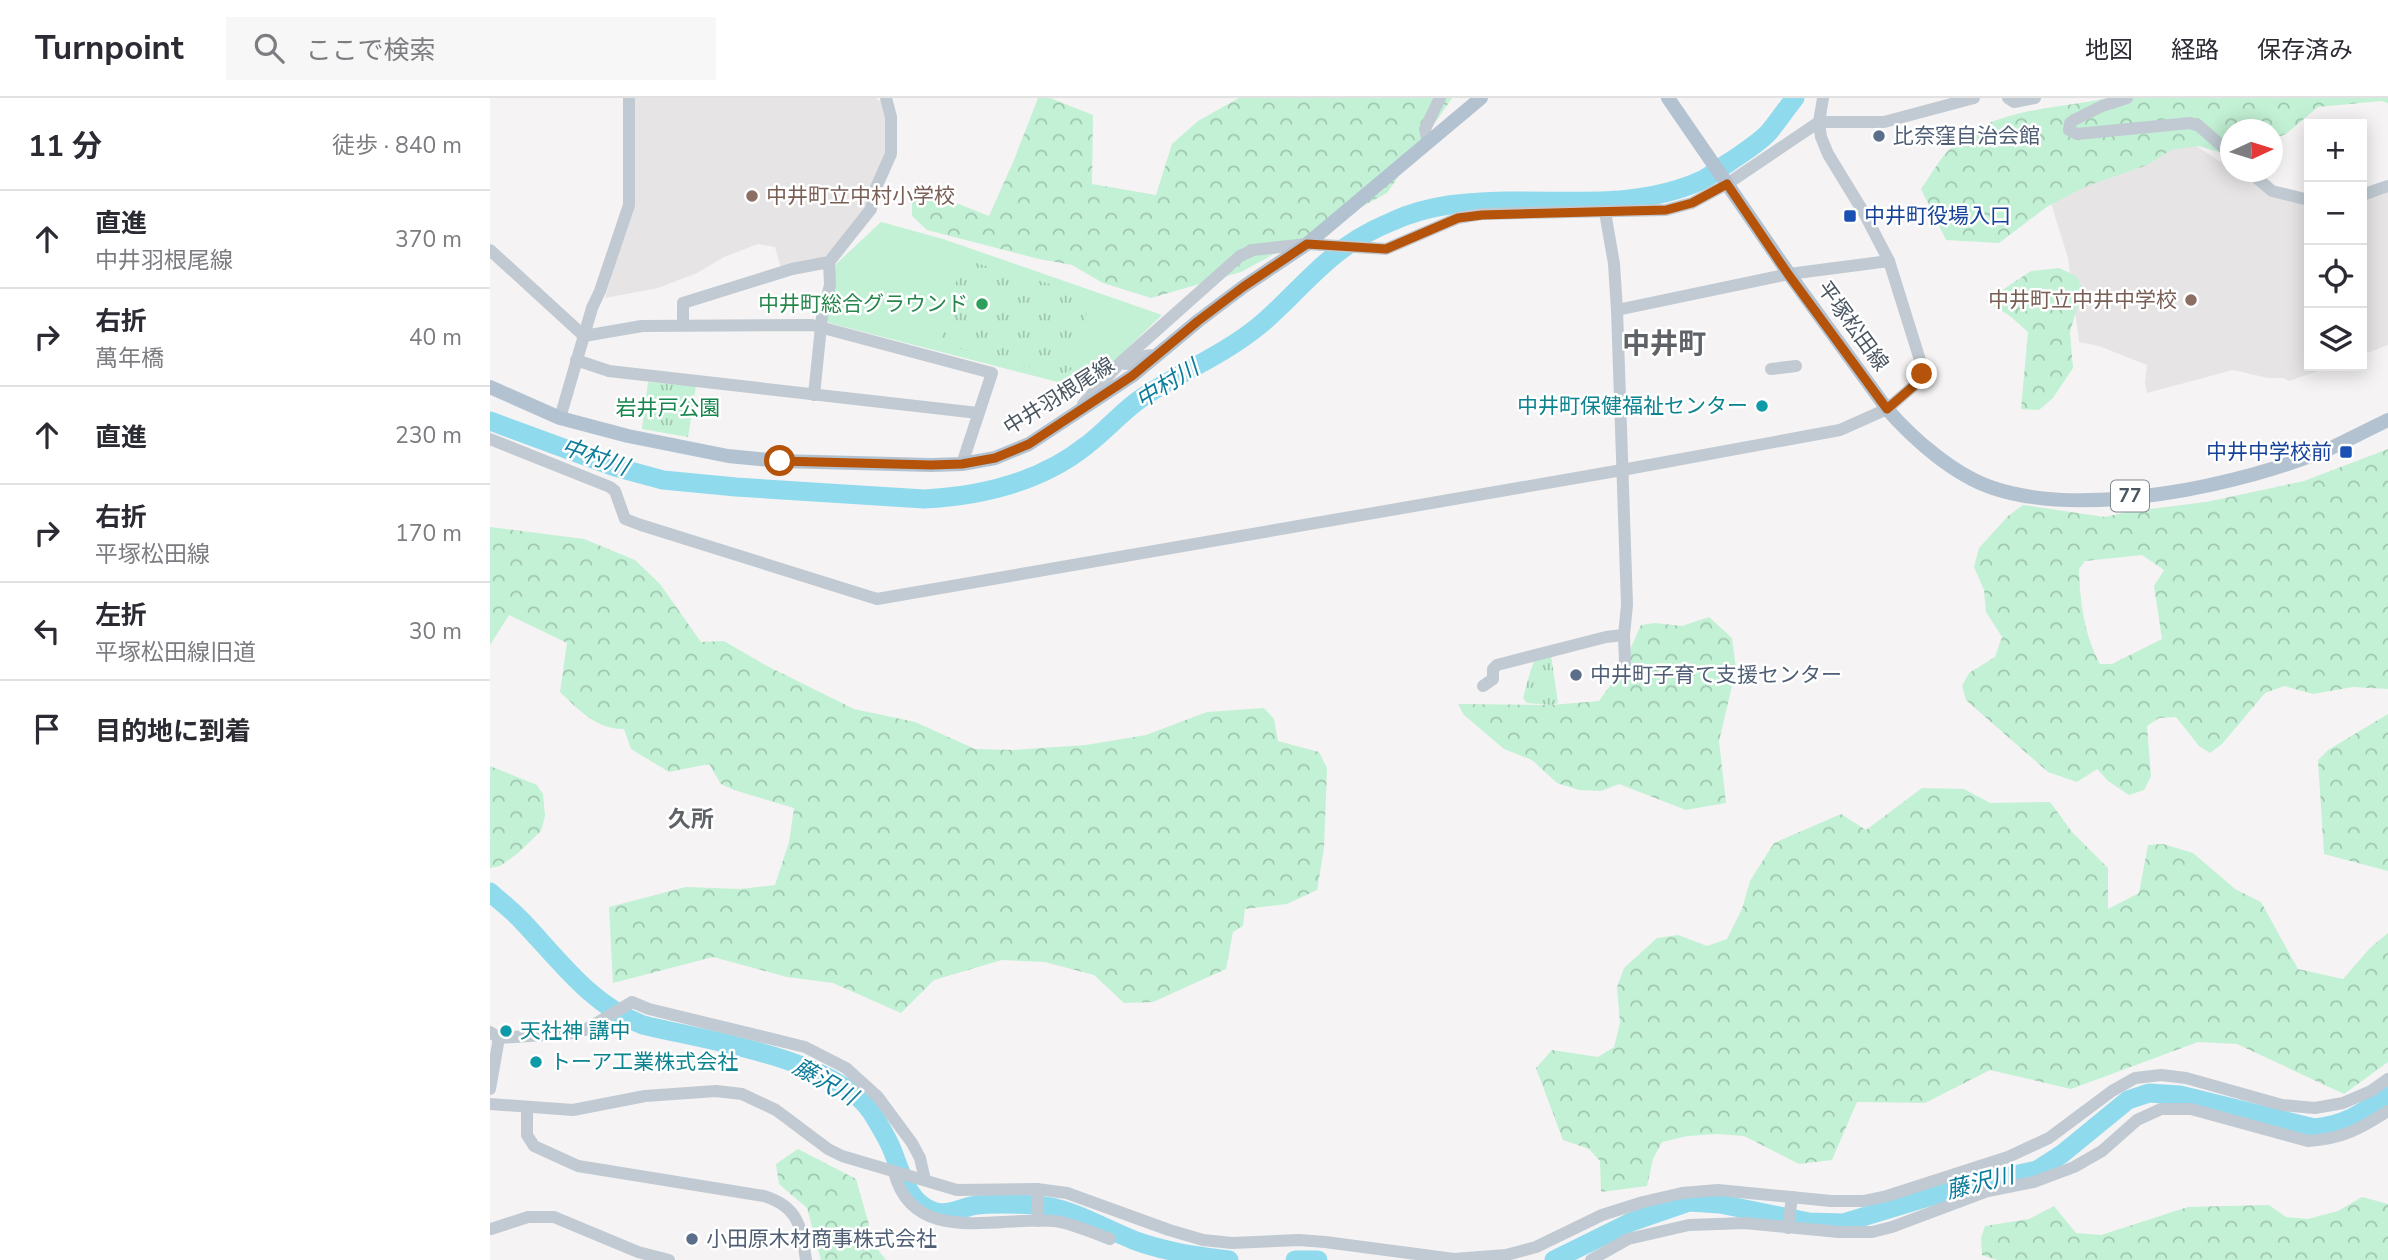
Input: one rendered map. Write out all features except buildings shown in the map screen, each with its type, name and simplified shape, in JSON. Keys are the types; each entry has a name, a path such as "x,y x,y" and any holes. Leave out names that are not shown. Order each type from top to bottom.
{"main road":[{"name":"中井羽根尾線","path":"490,387 560,418 628,436 728,456 780,461 931,465 962,464 995,458 1029,444 1132,376 1243,287 1307,244 1481,98"},
{"name":"平塚松田線","path":"1668,98 1788,274 1887,409 1904,429 1927,447 1964,474 1982,483 2021,495 2085,500 2184,490 2236,479 2321,451 2388,419"}],"street":[{"path":"560,418 576,360 629,205 629,98"},
{"path":"814,395 821,326 830,285 830,262 871,209 874,192 891,154 891,117 886,98"},
{"path":"1428,143 1425,129 1440,98"},
{"path":"1072,416 1121,362 1240,256 1253,250 1307,244 1386,249 1458,218 1470,216 1666,210 1692,203 1819,122 1884,122 1974,98"},
{"path":"2008,98 2014,102 2035,98"},
{"path":"2127,98 2102,106 2074,120 2070,123 2070,130 2077,134 2190,123 2220,145"},
{"path":"490,439 610,487 615,491 625,519 877,599 1840,430 1887,409 1917,383 1922,374 1889,261 1821,137 1819,122 1823,101"},
{"path":"2262,182 2272,191 2304,199"},
{"path":"2367,193 2388,186"},
{"path":"1605,212 1614,264 1617,310 1628,605 1625,663"},
{"path":"490,250 584,336"},
{"path":"1617,310 1788,274 1889,261"},
{"path":"683,325 683,303 792,269 830,262"},
{"path":"584,336 642,326 821,326 992,373 962,464"},
{"path":"1121,362 1129,364 1149,354 1156,356"},
{"path":"576,360 609,371 978,413"},
{"path":"1772,369 1796,366"},
{"path":"1483,686 1493,679 1493,669 1497,665 1606,637 1625,635"},
{"path":"490,1089 494,1035 572,1033 585,1030 632,1002 649,1009 804,1047 846,1068 878,1097 906,1133 920,1158 928,1181"},
{"path":"490,1104 573,1110 645,1096 716,1091 742,1094 776,1110 828,1149 842,1156 957,1190 1067,1193 1203,1240 1241,1243 1299,1240 1454,1259 1509,1258 1602,1215 1682,1193 1718,1190 1863,1201 2008,1157 2049,1138 2112,1091 2135,1078 2186,1078 2281,1105 2315,1108 2343,1104 2371,1091 2388,1079"},
{"path":"527,1108 527,1135 534,1146 578,1166 777,1200 794,1214 802,1228 806,1260"},
{"path":"1591,1260 1628,1239 1689,1225 1745,1223 1872,1232 1892,1227 1988,1191 2035,1182 2074,1167 2102,1151 2137,1120 2161,1108 2191,1109 2308,1141 2328,1140 2356,1132 2388,1111"},
{"path":"894,1172 904,1195 915,1208 931,1218 949,1223 1038,1220 1063,1223 1111,1239"},
{"path":"1037,1193 1038,1220"},
{"path":"1788,1228 1792,1197"},
{"path":"491,1228 528,1217 554,1217 638,1252 669,1260"}],"shaded area":[{"name":"中井町立中村小学校","path":"634,98 875,98 886,104 888,154 871,200 829,253 818,261 781,268 775,247 758,244 658,288 605,298 632,205"},
{"name":"中井町立中井中学校","path":"2183,144 2195,145 2220,161 2220,182 2260,182 2304,203 2304,371 2318,371 2289,381 2233,370 2147,393 2147,365 2099,346 2079,342 2068,258 2045,184"},
{"path":"2388,190 2388,345 2367,353 2367,245 2367,197"}],"green space":[{"path":"1038,98 1050,98 1093,115 1092,184 1156,195 1172,144 1198,121 1239,98 1452,98 1387,193 1241,272 1151,298 1103,283 1072,265 927,230 912,216 912,203 918,188 989,216"},
{"path":"2108,98 2388,98 2388,103 2381,101 2318,107 2283,135 2283,119 2220,119 2220,152 2198,146 2171,150 2147,165 2087,186 2048,206 1999,243 1946,240 1921,189 1949,149 1970,133 2007,117"},
{"name":"中井町総合グラウンド","path":"881,222 943,239 1162,315 1085,389 829,323 826,319 834,266"},
{"path":"962,259 1078,292 1088,308 1072,369 1060,376 940,343"},
{"path":"2059,268 2076,276 2084,297 2077,308 2070,332 2073,368 2053,398 2039,410 2021,409 2028,332 2010,316 1986,301 2031,271"},
{"name":"岩井戸公園","path":"648,382 696,386 688,437 642,429"},
{"path":"2388,449 2388,689 2353,687 2313,694 2284,686 2265,693 2222,744 2210,753 2199,746 2176,717 2159,718 2147,726 2151,776 2144,790 2129,795 2108,781 2097,769 2077,782 2048,772 1966,700 1962,686 1969,673 1995,657 2002,637 1986,612 1984,590 1974,567 1979,548 2008,516 2023,505 2105,517 2206,502 2304,481","holes":["2142,555 2164,570 2154,586 2162,639 2112,664 2100,664 2084,618 2079,569 2085,561"]},
{"path":"490,527 584,539 635,560 660,584 701,642 724,641 765,665 854,709 915,722 975,749 1014,750 1086,745 1146,735 1207,712 1264,708 1274,719 1278,741 1319,752 1327,768 1324,848 1317,890 1287,904 1245,909 1243,926 1233,932 1226,969 1153,1002 1124,1003 1094,975 1045,962 1002,960 934,980 901,1013 833,983 787,977 713,957 613,983 609,907 686,887 740,889 775,885 789,842 794,808 721,784 709,764 669,772 631,749 624,729 597,722 560,692 567,643 509,615 490,645"},
{"path":"1709,617 1732,638 1736,669 1719,741 1726,803 1686,810 1619,784 1601,791 1579,790 1557,783 1532,760 1504,749 1464,715 1458,704 1551,705 1599,701 1620,672 1641,625 1655,623 1682,626"},
{"path":"1551,655 1558,703 1527,703 1523,698 1535,660"},
{"path":"2388,714 2388,871 2324,854 2318,760 2328,750"},
{"path":"490,766 537,785 543,794 545,816 541,831 517,854 500,866 490,868"},
{"path":"1922,788 1964,789 1990,803 2050,802 2072,832 2108,868 2108,909 2139,893 2148,845 2163,844 2193,853 2235,889 2261,902 2298,969 2343,979 2370,948 2388,933 2388,1062 2344,1094 2237,1044 2198,1042 2071,1089 1990,1070 1925,1103 1857,1102 1832,1160 1799,1164 1744,1136 1688,1136 1662,1142 1653,1159 1647,1186 1601,1192 1600,1161 1589,1149 1563,1140 1536,1068 1552,1050 1598,1057 1614,1047 1620,1023 1617,987 1624,968 1657,938 1678,935 1707,946 1727,939 1742,909 1750,881 1774,843 1841,814 1866,830"},
{"path":"798,1149 856,1179 875,1246 886,1260 821,1260 807,1208 779,1184 776,1164"},
{"path":"2362,1197 2388,1204 2388,1260 1997,1260 1982,1255 1981,1238 1985,1226 2029,1219 2054,1206 2076,1233 2101,1235 2188,1207 2269,1205 2286,1217 2308,1219 2338,1211"}],"waterway":[{"name":"中村川","path":"490,421 615,467 663,480 924,499 1010,485 1069,458 1143,397 1246,335 1337,253 1376,229 1407,215 1449,205 1507,201 1605,201 1677,190 1704,179 1756,144 1769,132 1795,98"},
{"name":"藤沢川","path":"490,892 519,918 577,981 625,1017 643,1025 733,1045 800,1065 830,1078 854,1094 872,1113 884,1133 911,1193 930,1210 943,1213 992,1204 1049,1207 1075,1214 1147,1245 1229,1260"},
{"name":"藤沢川","path":"1554,1260 1631,1222 1689,1202 1720,1204 1809,1222 1843,1223 1968,1185 2037,1170 2062,1154 2128,1100 2149,1093 2180,1095 2314,1128 2345,1121 2388,1095"},
{"name":"藤沢川","path":"1295,1260 1318,1260"}],"place":[{"name":"比奈窪自治会館","path":"1879,136"},
{"name":"中井町立中村小学校","path":"752,196"},
{"name":"中井町役場入口","path":"1850,216"},
{"name":"中井町立中井中学校","path":"2191,300"},
{"name":"中井町総合グラウンド","path":"982,304"},
{"name":"中井町保健福祉センター","path":"1762,406"},
{"name":"中井中学校前","path":"2346,452"},
{"name":"中井町子育て支援センター","path":"1576,675"},
{"name":"天社神 講中","path":"506,1031"},
{"name":"トーア工業株式会社","path":"536,1062"},
{"name":"小田原木材商事株式会社","path":"692,1239"}],"district":[{"name":"中井町","path":"1664,344"},
{"name":"久所","path":"691,819"}],"route":[{"path":"780,461 931,465 962,464 995,458 1029,444 1132,376 1243,287 1307,244 1386,249 1458,218 1666,210 1692,203 1727,184 1788,274 1887,409 1917,383 1922,374"}]}
